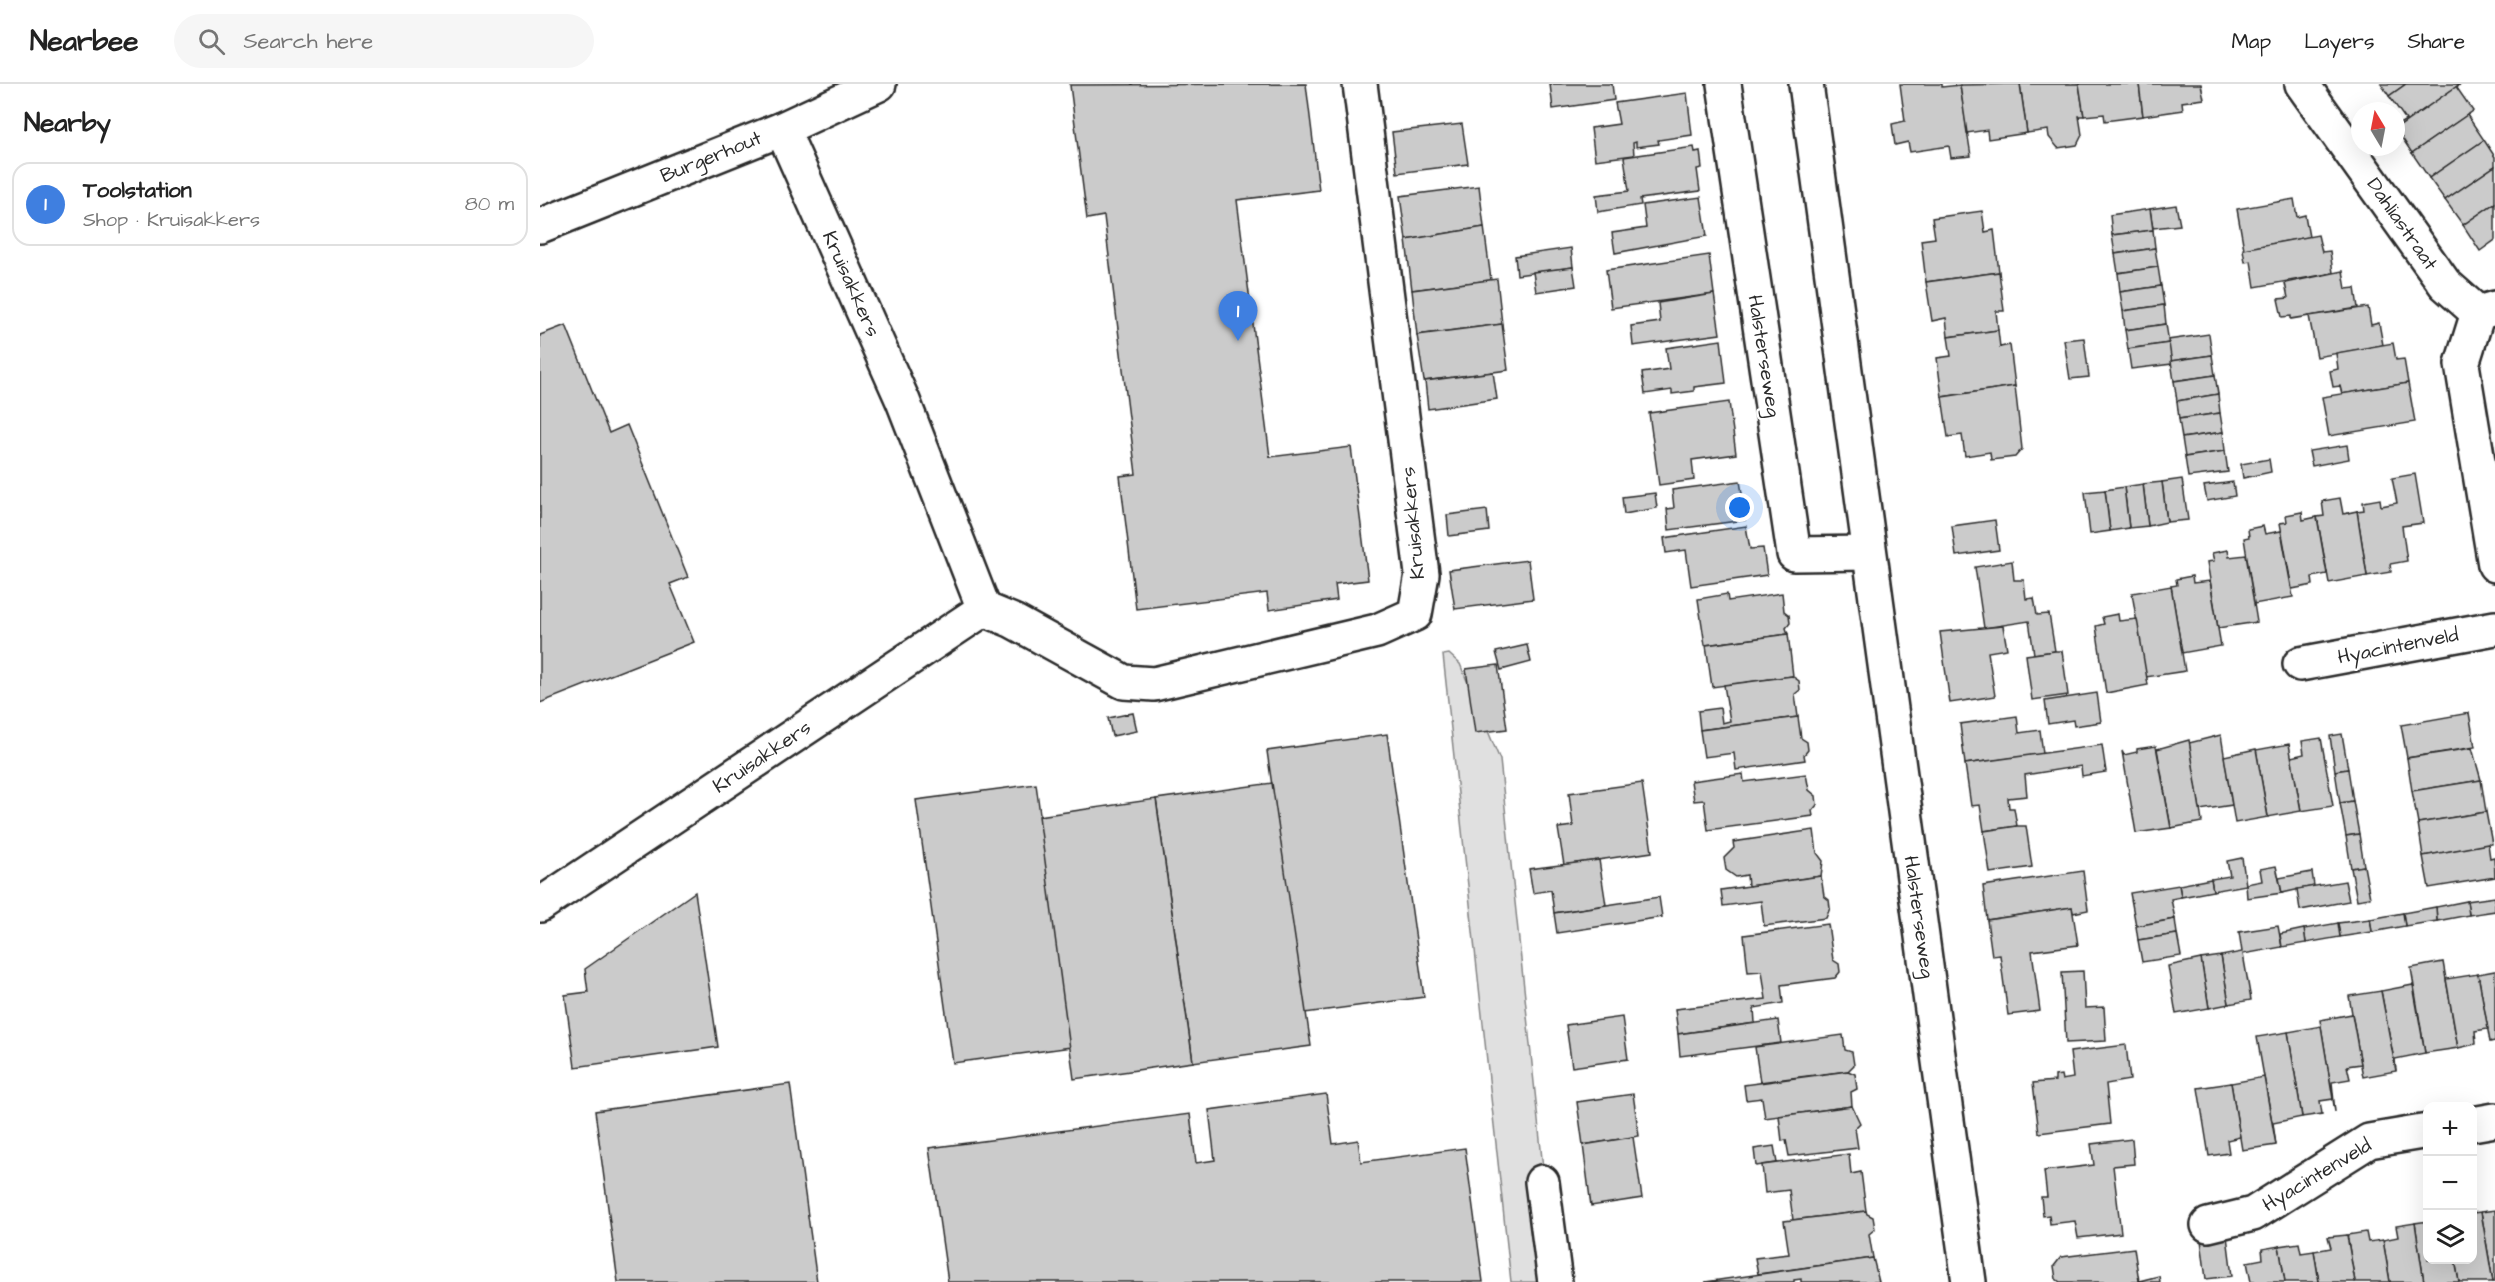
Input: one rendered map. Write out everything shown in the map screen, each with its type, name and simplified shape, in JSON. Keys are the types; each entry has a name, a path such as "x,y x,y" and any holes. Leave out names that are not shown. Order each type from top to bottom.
{"street":[{"name":"Burgerhout","path":"540,226 782,129 879,84"},
{"name":"Kruisakkers","path":"782,129 903,401 984,609 1013,621 1124,682 1154,684 1377,631 1415,614 1422,574 1360,84"},
{"name":"Halsterseweg","path":"1724,84 1794,554 1869,553"},
{"name":"Halsterseweg","path":"1806,84 1969,1282"},
{"name":"Dahliastraat","path":"2302,84 2445,284 2486,310"},
{"path":"2486,310 2462,364 2495,565"},
{"name":"Kruisakkers","path":"540,905 984,609"},
{"name":"Hyacintenveld","path":"2300,664 2495,628"},
{"path":"2477,1123 2495,1120"},
{"name":"Hyacintenveld","path":"2208,1225 2253,1214 2369,1141 2423,1132"},
{"path":"1542,1182 1555,1282"}],"shaded area":[{"path":"1449,654 1460,664 1500,760 1555,1282 1511,1282 1443,655"}],"building":[{"path":"1306,84 1319,190 1237,200 1270,457 1351,447 1368,580 1335,584 1337,600 1269,610 1267,593 1136,609 1120,476 1136,474 1104,216 1087,219 1070,85"},
{"path":"1550,84 1612,84 1614,100 1553,109"},
{"path":"1900,84 1942,84 1942,87 1960,85 1971,156 1951,158 1949,146 1910,152 1908,142 1895,145 1892,124 1905,121"},
{"path":"2020,84 2079,84 2084,116 2079,116 2082,135 2077,145 2058,148 2049,137 2048,130 2027,133"},
{"path":"2020,84 2027,133 1988,139 1987,130 1967,133 1960,85"},
{"path":"2079,84 2139,84 2143,116 2105,121 2104,114 2084,116"},
{"path":"2139,84 2201,84 2204,99 2182,102 2183,110 2143,116"},
{"path":"2381,84 2406,84 2389,96"},
{"path":"2406,84 2460,84 2405,123 2405,102 2393,102 2389,96"},
{"path":"2460,84 2457,88 2473,111 2412,153 2405,142 2405,123"},
{"path":"1687,93 1692,135 1658,140 1659,144 1636,147 1636,142 1633,143 1634,155 1595,160 1591,128 1619,124 1615,103"},
{"path":"2467,115 2484,140 2429,178 2412,153"},
{"path":"1462,124 1468,164 1397,173 1392,132"},
{"path":"2484,140 2495,157 2495,166 2445,200 2429,178"},
{"path":"1694,147 1695,152 1700,151 1702,168 1697,169 1700,191 1640,199 1641,205 1598,212 1596,195 1629,191 1624,157"},
{"path":"2495,166 2495,203 2463,225 2445,200"},
{"path":"1479,186 1484,227 1406,240 1400,196"},
{"path":"1701,197 1707,236 1615,253 1612,233 1646,228 1643,205"},
{"path":"2294,199 2297,217 2305,215 2309,237 2244,249 2237,209"},
{"path":"2495,203 2495,240 2480,251 2463,225"},
{"path":"2176,205 2180,225 2153,228 2150,209"},
{"path":"2150,209 2153,230 2112,235 2110,215"},
{"path":"1982,211 1985,232 1994,230 1999,272 1926,282 1921,240 1935,238 1932,218"},
{"path":"1484,227 1491,280 1412,290 1406,240"},
{"path":"2153,230 2155,248 2115,254 2112,235"},
{"path":"2318,235 2322,252 2330,251 2333,273 2255,287 2251,261 2245,262 2243,249"},
{"path":"1571,248 1573,267 1517,275 1515,256"},
{"path":"2155,248 2158,267 2118,273 2115,254"},
{"path":"1709,255 1714,294 1611,308 1606,270"},
{"path":"1573,267 1576,286 1536,292 1533,272"},
{"path":"2158,267 2161,286 2120,292 2118,273"},
{"path":"2343,271 2346,289 2355,288 2358,308 2291,319 2291,316 2282,317 2278,299 2288,298 2285,283"},
{"path":"1999,272 2004,311 1996,311 1998,330 1948,337 1946,318 1932,321 1926,282"},
{"path":"1497,279 1502,324 1417,335 1412,290"},
{"path":"2161,286 2164,305 2123,311 2120,292"},
{"path":"1714,294 1720,334 1633,346 1631,326 1660,322 1658,303"},
{"path":"2164,305 2166,324 2125,330 2123,311"},
{"path":"2368,307 2371,325 2379,323 2383,345 2317,357 2309,316"},
{"path":"1502,324 1508,370 1424,381 1417,335"},
{"path":"2166,324 2169,343 2128,349 2125,330"},
{"path":"566,325 609,433 627,425 688,577 670,584 694,642 540,703 540,335"},
{"path":"1998,330 2000,347 2010,345 2015,386 1942,397 1937,358 1951,356 1948,337"},
{"path":"2209,334 2212,355 2171,361 2168,340"},
{"path":"2084,338 2089,377 2070,379 2064,340"},
{"path":"1721,340 1726,383 1694,387 1694,391 1672,394 1672,390 1645,394 1642,373 1669,369 1666,348"},
{"path":"2169,343 2172,364 2131,369 2128,349"},
{"path":"2393,343 2396,360 2404,359 2408,383 2342,394 2340,386 2333,387 2330,371 2338,369 2336,353"},
{"path":"2212,355 2215,375 2174,381 2171,361"},
{"path":"1493,372 1497,399 1428,409 1425,381"},
{"path":"2215,375 2218,394 2177,401 2174,381"},
{"path":"2408,383 2415,422 2329,436 2322,397"},
{"path":"2015,386 2022,449 2015,457 1991,460 1990,452 1965,456 1962,435 1948,437 1942,397"},
{"path":"2218,394 2220,413 2179,419 2177,401"},
{"path":"1729,402 1736,454 1692,460 1694,480 1659,485 1649,413"},
{"path":"2220,413 2223,432 2182,438 2179,419"},
{"path":"2223,432 2225,451 2185,457 2182,438"},
{"path":"2347,445 2349,459 2312,466 2309,451"},
{"path":"2225,451 2228,472 2188,477 2185,457"},
{"path":"2269,459 2271,472 2243,478 2241,464"},
{"path":"2415,474 2423,523 2402,526 2407,561 2390,564 2391,572 2367,576 2357,511 2364,510 2363,502 2380,499 2381,506 2397,503 2392,478"},
{"path":"2182,479 2188,520 2167,522 2162,482"},
{"path":"1740,481 1743,499 1747,502 1748,509 1744,513 1745,520 1669,530 1667,509 1674,508 1672,490"},
{"path":"2162,482 2167,522 2148,526 2143,484"},
{"path":"2233,482 2235,496 2207,501 2204,486"},
{"path":"2143,484 2148,526 2129,528 2124,487"},
{"path":"2124,487 2129,528 2110,531 2105,490"},
{"path":"2105,490 2110,531 2090,534 2085,492"},
{"path":"1655,493 1657,508 1624,514 1622,497"},
{"path":"2340,498 2343,514 2357,511 2367,576 2329,583 2317,517 2324,516 2322,501"},
{"path":"1487,510 1489,531 1449,536 1447,515"},
{"path":"2302,512 2303,520 2317,517 2327,574 2312,577 2313,585 2292,589 2280,523 2287,522 2286,515"},
{"path":"1995,520 1999,550 1956,556 1952,526"},
{"path":"1746,526 1750,549 1763,548 1767,575 1691,586 1686,550 1666,553 1664,538"},
{"path":"2263,526 2265,534 2281,531 2293,597 2254,604 2244,538 2249,537 2248,529"},
{"path":"2228,550 2229,557 2246,555 2257,622 2218,628 2207,562 2214,561 2212,553"},
{"path":"1528,560 1533,599 1455,609 1449,570"},
{"path":"2012,561 2014,580 2024,580 2026,599 2034,598 2037,615 2049,614 2055,651 2034,654 2029,621 1984,628 1975,567"},
{"path":"2192,576 2193,583 2210,581 2221,646 2182,653 2171,586 2177,585 2176,579"},
{"path":"2171,586 2185,671 2146,677 2132,593"},
{"path":"1782,593 1784,611 1789,615 1790,623 1786,628 1788,634 1705,645 1698,599 1727,594 1728,601"},
{"path":"2118,614 2119,621 2137,619 2148,685 2106,693 2096,626 2104,624 2102,617"},
{"path":"2003,626 2007,649 1988,652 1995,696 1950,703 1940,632"},
{"path":"1788,634 1793,676 1712,687 1706,645"},
{"path":"1527,645 1531,662 1501,670 1496,652"},
{"path":"2062,651 2068,695 2032,700 2026,655"},
{"path":"1498,665 1507,729 1475,733 1466,669"},
{"path":"1792,676 1799,681 1800,690 1795,694 1798,717 1700,730 1698,711 1720,708 1722,723 1730,721 1724,685"},
{"path":"2097,693 2101,722 2074,726 2073,720 2048,724 2045,701"},
{"path":"1133,713 1137,731 1112,736 1108,718"},
{"path":"2469,713 2475,747 2407,758 2401,725"},
{"path":"2017,716 2019,733 2040,730 2043,754 1965,764 1960,724"},
{"path":"1798,717 1801,738 1807,742 1808,750 1804,755 1805,760 1736,770 1734,753 1704,757 1700,730"},
{"path":"1387,734 1424,997 1305,1013 1267,751"},
{"path":"2342,734 2348,769 2335,771 2330,736"},
{"path":"2221,735 2232,805 2200,810 2189,743"},
{"path":"2321,738 2333,806 2301,811 2291,757 2304,754 2302,741"},
{"path":"2189,740 2202,822 2171,828 2157,749"},
{"path":"2289,744 2301,811 2268,817 2256,750"},
{"path":"2102,745 2106,772 2082,776 2081,766 2025,775 2027,796 2008,798 2009,808 2014,808 2017,826 1984,831 1980,805 1971,806 1965,764"},
{"path":"2156,746 2171,828 2136,833 2122,751 2124,755 2137,752 2137,749"},
{"path":"2472,748 2481,780 2412,791 2407,758"},
{"path":"2256,749 2268,817 2235,823 2224,756"},
{"path":"2348,769 2353,801 2340,803 2335,771"},
{"path":"1743,774 1744,782 1806,774 1809,790 1816,796 1817,805 1812,811 1813,816 1708,830 1704,800 1694,801 1691,781"},
{"path":"2481,780 2486,812 2418,823 2412,791"},
{"path":"1272,783 1311,1046 1193,1062 1156,799"},
{"path":"1642,783 1652,852 1564,865 1558,828 1573,826 1569,793"},
{"path":"1036,784 1071,1047 953,1063 916,800"},
{"path":"1156,799 1193,1062 1074,1079 1039,816"},
{"path":"2353,801 2359,834 2346,836 2340,803"},
{"path":"2486,812 2492,844 2423,856 2418,823"},
{"path":"2026,826 2032,867 1990,873 1984,831"},
{"path":"1814,830 1817,853 1823,861 1821,876 1748,886 1747,875 1736,877 1726,870 1724,858 1734,848 1733,842"},
{"path":"2359,834 2364,866 2351,868 2346,836"},
{"path":"2488,844 2490,858 2494,857 2495,877 2429,888 2423,856"},
{"path":"2242,858 2246,885 2213,891 2211,879 2230,876 2227,861"},
{"path":"1599,860 1606,905 1554,913 1551,890 1533,893 1529,869"},
{"path":"2276,866 2282,893 2247,898 2246,884 2262,881 2260,869"},
{"path":"2364,866 2370,898 2357,900 2351,868"},
{"path":"2083,871 2088,910 2073,913 2072,907 1987,920 1983,886"},
{"path":"2312,872 2314,886 2282,893 2279,878"},
{"path":"1821,876 1824,896 1829,900 1830,908 1826,918 1764,926 1761,901 1723,906 1721,890"},
{"path":"2211,879 2213,891 2181,897 2179,885"},
{"path":"2345,881 2349,901 2300,910 2297,889"},
{"path":"2179,885 2181,897 2171,899 2175,919 2136,926 2130,893"},
{"path":"695,892 718,1047 575,1067 565,995 588,992 585,969"},
{"path":"1659,897 1662,917 1557,933 1554,913"},
{"path":"2495,897 2495,911 2469,915 2467,901"},
{"path":"2467,901 2469,915 2437,921 2436,907"},
{"path":"2072,907 2078,945 2032,951 2040,1011 2008,1015 2000,955 1992,956 1987,920"},
{"path":"2436,907 2437,921 2405,926 2403,913"},
{"path":"2403,913 2405,926 2372,932 2370,919"},
{"path":"2175,919 2177,934 2138,940 2136,926"},
{"path":"2370,919 2372,932 2340,937 2338,923"},
{"path":"2338,923 2340,937 2306,943 2304,929"},
{"path":"1828,924 1833,960 1839,964 1840,972 1835,978 1781,985 1783,1003 1754,1008 1755,1023 1678,1034 1675,1009 1766,999 1762,971 1748,972 1744,935"},
{"path":"2278,926 2282,947 2243,954 2251,1000 2229,1004 2221,956 2242,952 2239,932"},
{"path":"2304,929 2306,943 2282,947 2280,934"},
{"path":"2177,934 2181,956 2142,962 2138,940"},
{"path":"2221,956 2229,1004 2209,1008 2201,959"},
{"path":"2201,959 2209,1008 2176,1014 2168,966"},
{"path":"2443,962 2458,1048 2425,1053 2411,968"},
{"path":"2083,971 2085,1008 2104,1007 2106,1041 2066,1043 2062,972"},
{"path":"2495,971 2495,1041 2490,1042 2478,974"},
{"path":"2478,974 2488,1029 2475,1031 2476,1044 2458,1048 2446,979"},
{"path":"2413,985 2425,1053 2395,1059 2396,1071 2381,991"},
{"path":"2381,991 2396,1071 2363,1077 2349,996"},
{"path":"2352,1014 2361,1064 2347,1066 2350,1079 2332,1082 2335,1112 2320,1020"},
{"path":"1622,1017 1628,1059 1572,1067 1566,1025"},
{"path":"1778,1020 1781,1043 1680,1056 1678,1034"},
{"path":"2321,1026 2333,1099 2320,1101 2322,1114 2302,1117 2288,1032"},
{"path":"2288,1032 2302,1117 2273,1123 2276,1145 2257,1037"},
{"path":"1843,1035 1845,1050 1852,1052 1854,1065 1848,1071 1760,1082 1755,1047"},
{"path":"2126,1045 2130,1080 2106,1084 2110,1124 2039,1133 2033,1083 2055,1081 2055,1076 2061,1075 2062,1080 2073,1078 2070,1052"},
{"path":"1848,1071 1855,1074 1857,1089 1851,1092 1852,1106 1765,1118 1762,1098 1746,1100 1744,1085"},
{"path":"2264,1077 2276,1145 2242,1150 2231,1083"},
{"path":"2231,1083 2240,1137 2227,1140 2229,1153 2209,1156 2198,1088"},
{"path":"790,1084 817,1282 618,1282 595,1111"},
{"path":"1326,1094 1333,1144 1358,1140 1361,1162 1465,1148 1483,1282 948,1282 929,1148 1190,1114 1196,1163 1215,1160 1209,1110"},
{"path":"1633,1094 1639,1136 1583,1145 1577,1102"},
{"path":"1852,1106 1860,1123 1855,1128 1858,1148 1789,1156 1786,1140 1782,1141 1779,1116"},
{"path":"1633,1137 1642,1198 1591,1206 1583,1145"},
{"path":"2132,1139 2134,1164 2113,1166 2121,1233 2078,1238 2075,1221 2050,1224 2049,1215 2043,1216 2041,1197 2047,1197 2044,1171 2094,1165 2091,1144"},
{"path":"1774,1146 1777,1163 1756,1166 1754,1149"},
{"path":"1849,1154 1851,1174 1861,1172 1866,1211 1793,1220 1789,1190 1765,1193 1762,1165"},
{"path":"2495,1210 2495,1282 2493,1282 2481,1212"},
{"path":"1866,1211 1873,1217 1875,1229 1869,1234 1873,1258 1758,1274 1755,1258 1789,1254 1784,1221"},
{"path":"2477,1212 2481,1212 2493,1282 2459,1282 2456,1264 2477,1264"},
{"path":"2423,1222 2423,1264 2456,1264 2459,1282 2424,1282 2415,1223"},
{"path":"2415,1223 2424,1282 2390,1282 2383,1240 2398,1237 2396,1226"},
{"path":"2366,1232 2368,1242 2383,1240 2390,1282 2355,1282 2347,1235"},
{"path":"2347,1235 2355,1282 2319,1282 2314,1251 2331,1248 2328,1237"},
{"path":"2227,1236 2232,1276 2206,1279 2201,1240"},
{"path":"2299,1243 2301,1253 2314,1251 2319,1282 2285,1282 2279,1246"},
{"path":"2279,1246 2285,1282 2251,1282 2247,1262 2263,1259 2262,1249"},
{"path":"2134,1248 2139,1281 2159,1276 2160,1282 2060,1282 2056,1279 2054,1266 2061,1257"},
{"path":"1873,1258 1879,1282 1801,1282 1801,1279 1794,1280 1794,1282 1705,1282"}],"place":[{"name":"Toolstation","path":"1238,341"}]}
